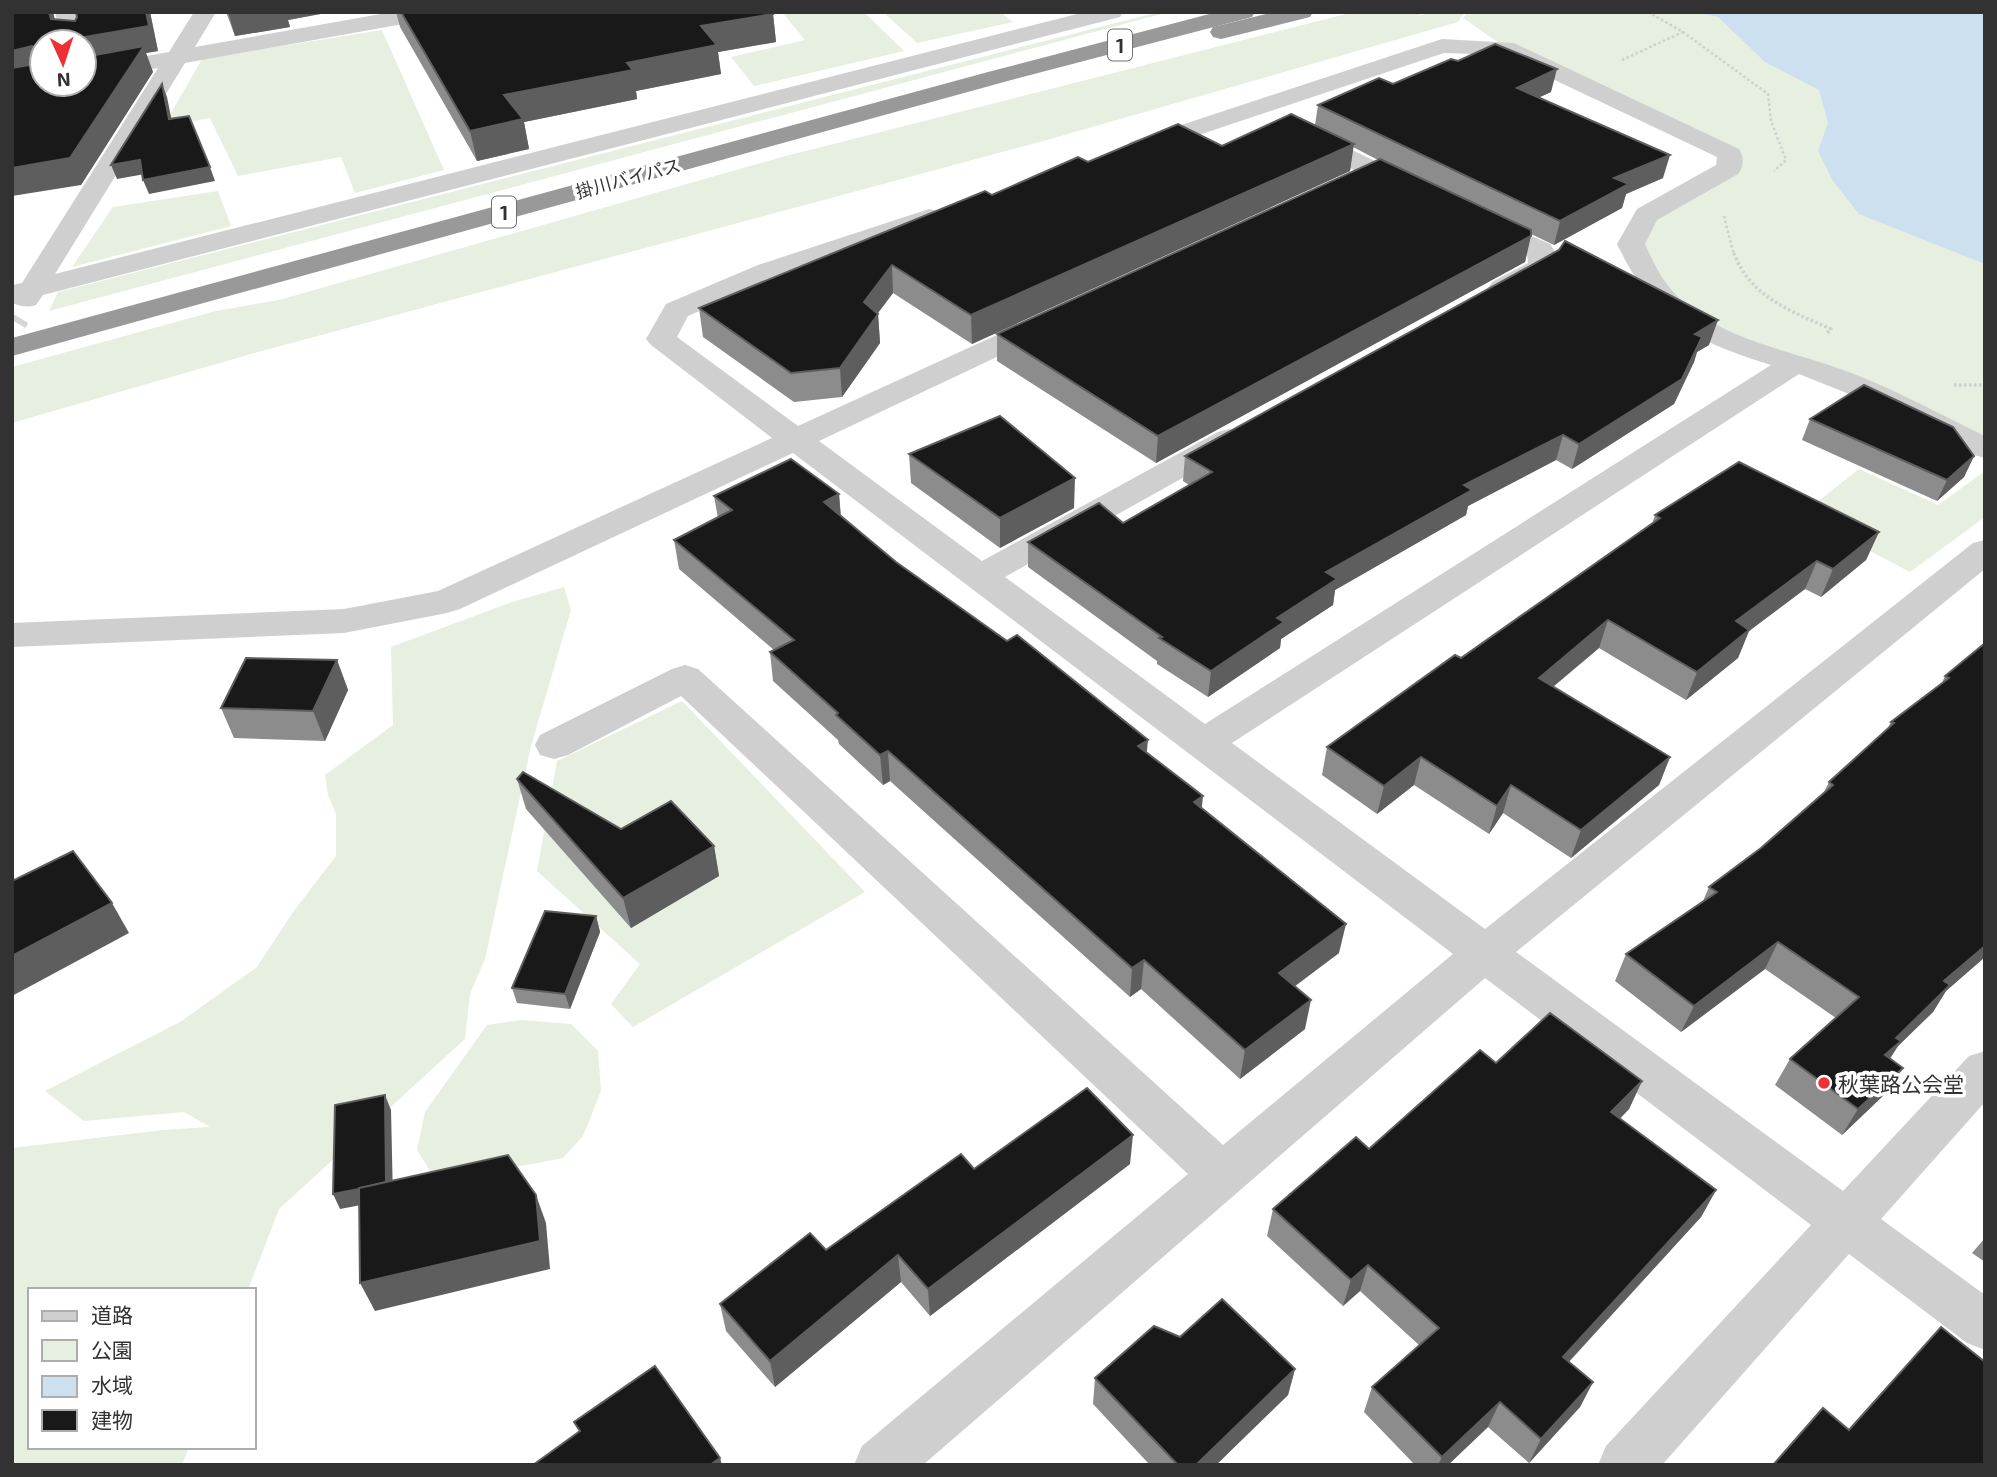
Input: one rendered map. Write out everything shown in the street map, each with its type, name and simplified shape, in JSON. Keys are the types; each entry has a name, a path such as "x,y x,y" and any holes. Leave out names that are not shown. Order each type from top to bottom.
{"highway":[{"name":"掛川バイパス","path":"12,346 996,77 1244,12"},
{"path":"996,77 1210,35 1302,12"}],"street":[{"path":"20,299 205,12"},
{"path":"98,72 431,12"},
{"path":"20,299 1112,12"},
{"path":"1108,158 1442,46 1506,48 1730,154 1729,169 1646,215 1631,244 1640,268 1664,300 1703,329 1751,351 1830,375 1985,448"},
{"path":"1251,110 1540,250 1542,266 1481,300"},
{"path":"1338,188 1376,171"},
{"path":"964,206 768,271 676,310 661,340 1985,1326"},
{"path":"12,635 344,621 447,601 1073,311"},
{"path":"1202,744 1794,365"},
{"path":"979,577 1248,428"},
{"path":"881,1465 1483,954 1985,551"},
{"path":"554,745 685,678 1222,1175"},
{"path":"1626,1465 1985,1070"}],"path":[{"path":"1577,81 1683,32"}],"green space":[{"path":"782,12 864,12 904,51 754,86 731,57 805,40"},
{"path":"883,12 1000,12 1013,22 917,43"},
{"path":"1159,12 1169,12 49,311 58,292"},
{"path":"1354,12 1428,12 1413,17 1434,12 1465,12 1458,22 1047,140 258,352 12,423 12,367 216,311 279,300 782,157"},
{"path":"1468,12 1985,12 1985,448 1751,351 1664,300 1637,260 1646,215 1729,161 1506,48 1463,18"},
{"path":"382,30 444,170 355,193 341,157 238,176 210,118 163,127 202,59"},
{"path":"218,191 231,226 72,267 113,207"},
{"path":"1859,469 1938,505 1985,471 1985,517 1910,572 1801,515"},
{"path":"564,587 571,610 531,746 485,959 470,994 465,1039 279,1209 249,1288 28,1288 28,1449 188,1449 182,1465 12,1465 12,1148 210,1127 184,1112 84,1121 45,1091 180,1022 257,967 293,912 336,856 336,814 328,795 325,775 393,725 391,647 512,602"},
{"path":"682,701 865,892 633,1027 611,1004 640,964 537,871 557,761"},
{"path":"521,1020 571,1024 598,1051 601,1091 583,1136 563,1158 437,1182 417,1150 425,1112 487,1025"}],"water":[{"path":"1696,12 1985,12 1985,264 1859,214 1833,181 1818,151 1828,123 1819,90 1765,62 1718,17"}],"building":[{"path":"12,12 49,12 51,19 75,21 76,12 146,12 149,26 98,35 98,28 28,28 28,47 12,51"},
{"path":"401,12 773,14 701,26 717,45 627,63 633,70 504,95 523,119 470,131"},
{"path":"1495,44 1557,69 1517,88 1670,155 1614,178 1629,184 1560,221 1318,105 1379,78 1393,84 1451,59 1458,61"},
{"path":"144,46 70,158 12,168 12,68 28,65 28,98 98,98 98,54"},
{"path":"162,84 169,119 189,116 210,167 143,180 140,160 111,165"},
{"path":"1291,114 1354,144 971,315 892,265 864,302 878,314 840,368 791,373 699,308 985,191 992,195 1078,157 1088,162 1178,124 1222,146"},
{"path":"1380,159 1531,230 1531,236 1158,436 997,334"},
{"path":"1565,241 1718,320 1695,334 1702,337 1682,379 1579,444 1563,435 1464,485 1472,490 1326,572 1337,579 1277,618 1284,622 1211,671 1159,638 1162,637 1028,542 1099,503 1123,523 1212,472 1185,456 1559,250"},
{"path":"1864,385 1953,427 1974,456 1947,480 1810,419"},
{"path":"1000,416 1075,478 1000,518 909,454"},
{"path":"791,459 839,494 824,502 896,562 1007,641 1017,635 1148,740 1138,746 1203,796 1194,802 1346,924 1279,973 1311,1000 1245,1050 1144,960 1132,968 888,751 880,755 770,652 794,640 674,540 732,510 714,496"},
{"path":"1739,462 1879,532 1833,569 1817,561 1736,621 1749,630 1697,672 1608,620 1539,678 1670,757 1581,830 1511,785 1497,806 1421,757 1384,786 1327,747 1455,655 1461,658 1660,518 1655,515"},
{"path":"1985,643 1985,946 1944,981 1950,985 1896,1038 1901,1041 1885,1055 1903,1068 1858,1109 1790,1059 1859,997 1778,942 1694,1006 1626,954 1717,892 1709,887 1761,848 1833,785 1829,782 1894,723 1891,722 1949,678 1945,676"},
{"path":"246,658 337,660 313,711 221,708"},
{"path":"523,772 621,829 671,801 714,846 623,898 517,779"},
{"path":"73,851 112,903 12,956 12,881"},
{"path":"545,911 596,916 565,994 512,988"},
{"path":"1550,1013 1642,1081 1611,1112 1716,1190 1563,1357 1593,1382 1541,1439 1500,1402 1442,1457 1372,1387 1439,1328 1368,1265 1351,1280 1273,1209 1356,1137 1369,1149 1480,1050 1496,1063"},
{"path":"1087,1088 1133,1135 928,1289 898,1255 770,1361 720,1304 810,1233 826,1250 961,1154 974,1169"},
{"path":"385,1095 386,1182 333,1194 335,1105"},
{"path":"508,1155 536,1195 540,1241 360,1283 359,1188"},
{"path":"1222,1299 1295,1369 1196,1465 1178,1465 1095,1378 1154,1326 1180,1337"},
{"path":"1941,1327 1985,1362 1985,1465 1773,1465 1823,1408 1849,1430"},
{"path":"655,1366 720,1458 710,1465 533,1465 580,1431 574,1422"}],"tunnel":[{"path":"12,320 15,315"}],"place":[{"name":"秋葉路公会堂","path":"1824,1083"}]}
